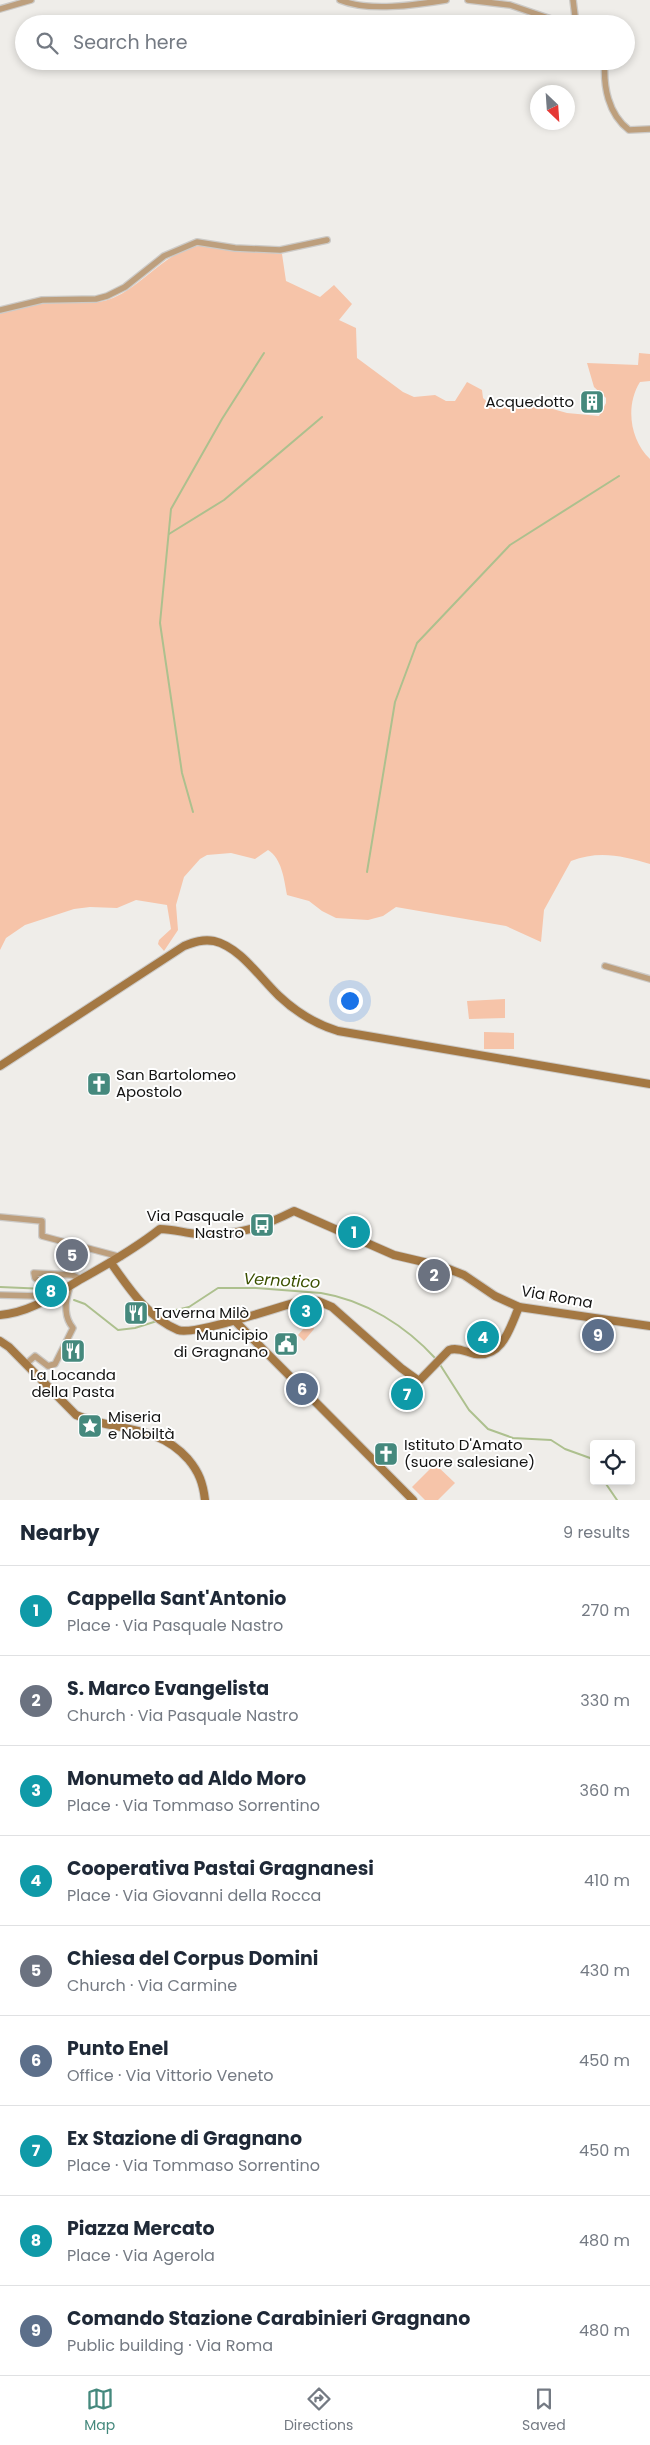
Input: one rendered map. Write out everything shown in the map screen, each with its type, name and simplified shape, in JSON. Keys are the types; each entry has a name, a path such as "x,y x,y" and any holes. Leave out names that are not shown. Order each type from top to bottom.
{"street":[{"path":"0,8 31,0"},
{"path":"340,0 354,6 420,4 446,0"},
{"path":"468,0 510,5 539,15"},
{"path":"573,0 575,15"},
{"path":"604,70 603,76 612,111 618,120 629,130 650,129"},
{"path":"0,310 42,300 96,299 107,296 125,288 164,256 197,242 235,248 280,250 327,240"},
{"path":"0,1066 184,946 199,940 223,944 235,952 295,1010 310,1021 338,1032 650,1084"},
{"path":"605,966 650,979"},
{"name":"Via Roma","path":"121,1256 160,1228 196,1234 240,1233 269,1225 294,1211 394,1255 441,1266 466,1276 495,1296 519,1307 650,1326"},
{"path":"0,1217 42,1222 42,1236 121,1256"},
{"path":"0,1315 17,1313 38,1305 121,1256"},
{"path":"111,1263 138,1301 169,1325 184,1331 234,1320 304,1300 318,1301 332,1307 401,1368 419,1381 444,1355 455,1348 482,1354 497,1350 503,1344 519,1307"},
{"path":"0,1295 36,1296 42,1294 42,1282 35,1278 34,1273 72,1275 81,1279"},
{"path":"26,1364 35,1356 48,1366 52,1367 55,1364 72,1328 66,1312 70,1287"},
{"path":"234,1320 413,1500"},
{"path":"0,1341 9,1347 76,1415 158,1436 180,1450 203,1482 205,1500"}],"shaded area":[{"path":"204,245 282,254 286,281 320,297 334,285 352,304 339,320 356,328 357,358 403,392 414,397 435,395 446,401 455,401 467,382 482,390 483,398 493,407 542,406 567,413 599,416 606,403 606,398 594,387 587,363 638,365 639,353 650,354 650,381 640,382 632,401 631,412 634,433 643,451 650,459 650,864 611,855 591,856 571,861 544,910 541,942 506,926 396,907 383,916 368,920 336,918 322,911 309,901 287,895 279,864 268,850 255,859 231,853 207,855 200,859 184,877 176,905 178,930 164,951 158,944 159,940 171,929 167,905 136,900 117,908 90,907 74,909 25,925 6,938 0,950 0,313 41,303 86,303 113,298 125,292 178,253"},
{"path":"505,999 505,1018 469,1019 467,1001"},
{"path":"484,1032 514,1033 514,1049 484,1049"},
{"path":"313,1326 314,1329 304,1341 298,1335 304,1328"},
{"path":"435,1464 455,1483 438,1500 425,1500 412,1487"}],"waterway":[{"path":"193,812 182,773 160,623 171,509 222,419 264,353"},
{"path":"169,534 224,500 322,417"},
{"path":"367,872 395,702 417,643 510,545 619,476"},
{"name":"Vernotico","path":"0,1287 47,1289"},
{"name":"Vernotico","path":"163,1319 176,1310 189,1307 218,1288 256,1288 321,1293 337,1296 384,1316 412,1336 436,1359"},
{"name":"Vernotico","path":"74,1300 85,1304 118,1330 135,1328 157,1321"},
{"name":"Vernotico","path":"439,1363 469,1410 488,1429 513,1438 551,1440 565,1449 590,1458"},
{"name":"Vernotico","path":"607,1485 617,1500"}],"place":[{"name":"Acquedotto","path":"592,402"},
{"name":"San Bartolomeo Apostolo","path":"99,1084"},
{"name":"Via Pasquale Nastro","path":"262,1225"},
{"name":"Cappella Sant'Antonio","path":"354,1232"},
{"name":"Chiesa del Corpus Domini","path":"72,1255"},
{"name":"S. Marco Evangelista","path":"434,1275"},
{"name":"Piazza Mercato","path":"51,1291"},
{"name":"Monumeto ad Aldo Moro","path":"306,1311"},
{"name":"Taverna Milò","path":"136,1313"},
{"name":"Comando Stazione Carabinieri Gragnano","path":"598,1335"},
{"name":"Cooperativa Pastai Gragnanesi","path":"483,1337"},
{"name":"Municipio di Gragnano","path":"286,1344"},
{"name":"La Locanda della Pasta","path":"73,1351"},
{"name":"Punto Enel","path":"302,1389"},
{"name":"Ex Stazione di Gragnano","path":"407,1394"},
{"name":"Miseria e Nobiltà","path":"90,1426"},
{"name":"Istituto D'Amato (suore salesiane)","path":"386,1454"}]}
